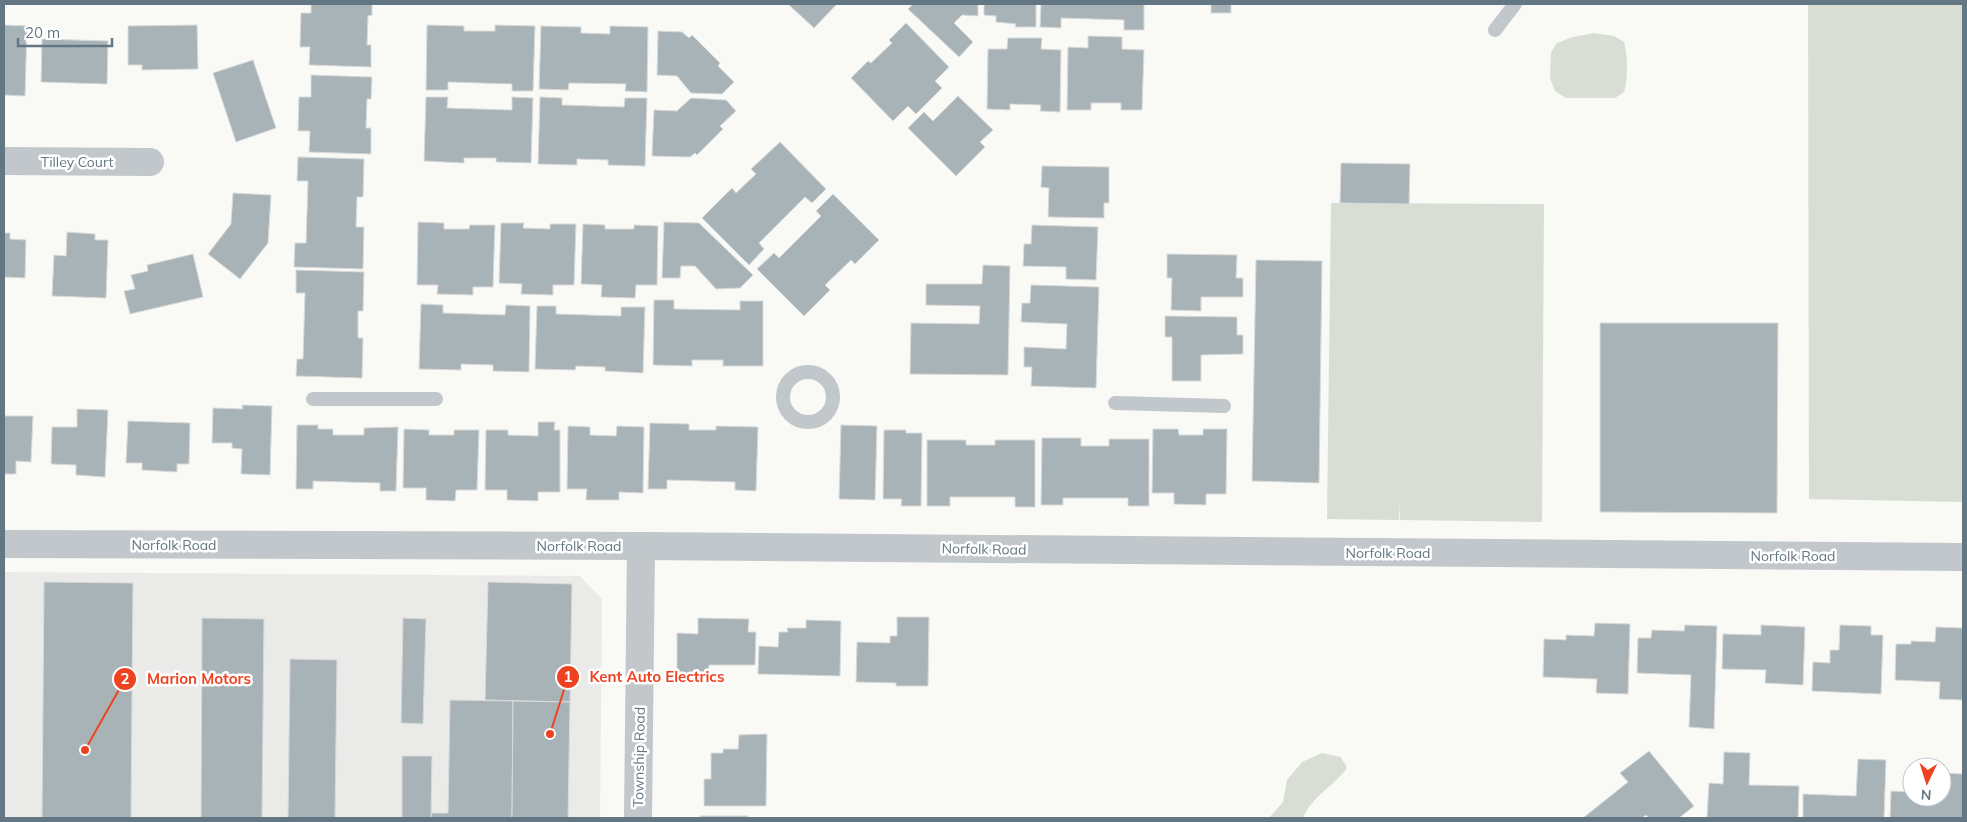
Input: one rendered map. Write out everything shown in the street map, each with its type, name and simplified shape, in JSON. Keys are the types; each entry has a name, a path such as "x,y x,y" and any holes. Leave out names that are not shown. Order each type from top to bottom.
{"street":[{"name":"Tilley Court","path":"4,161 150,162"},
{"name":"Norfolk Road","path":"4,544 641,546 1963,557"},
{"name":"Township Road","path":"638,818 641,546"}],"lane":[{"path":"1495,30 1514,4"},
{"path":"313,399 436,400"},
{"path":"1115,403 1224,406"}],"shaded area":[{"path":"1808,4 1963,4 1963,502 1809,499"},
{"path":"1594,33 1614,36 1624,42 1627,67 1624,92 1615,98 1566,98 1555,91 1550,78 1551,52 1557,43 1573,37"},
{"path":"1331,203 1544,204 1542,522 1400,520 1399,501 1399,520 1327,519"},
{"path":"4,572 580,576 602,599 600,818 4,818"},
{"path":"1322,753 1341,757 1347,768 1317,797 1303,818 1269,818 1283,802 1287,780 1302,762"}],"building":[{"path":"311,4 372,4 372,15 368,16 367,45 371,45 371,67 309,65 310,47 300,47 301,13 311,13"},
{"path":"788,4 837,4 814,28"},
{"path":"913,4 978,4 978,16 962,15 954,23 973,42 959,57 908,9"},
{"path":"984,4 1036,4 1036,27 1015,27 1016,24 996,22 996,16 984,15"},
{"path":"1041,4 1144,4 1144,30 1124,30 1124,20 1061,18 1061,28 1040,27"},
{"path":"1211,4 1231,4 1231,13 1211,13"},
{"path":"906,23 949,67 935,81 942,88 916,114 908,106 893,121 851,78 868,61 871,63 892,43 889,40"},
{"path":"4,25 27,26 25,96 4,95"},
{"path":"197,25 198,69 142,70 142,65 128,65 128,26"},
{"path":"427,25 464,26 464,31 495,31 495,25 535,26 533,91 512,91 512,84 448,82 448,90 426,90"},
{"path":"541,26 581,27 581,33 610,34 610,26 648,27 647,92 625,91 626,84 569,83 568,90 539,89"},
{"path":"658,31 682,32 689,38 692,35 720,63 718,66 734,82 722,94 691,93 677,76 657,75"},
{"path":"1088,36 1122,37 1122,49 1144,50 1142,110 1121,110 1121,103 1091,103 1091,110 1067,110 1068,47 1088,48"},
{"path":"1008,38 1042,38 1041,49 1061,50 1060,112 1040,111 1041,105 1010,104 1010,110 987,109 988,49 1007,49"},
{"path":"42,39 108,41 107,84 41,82"},
{"path":"253,60 276,128 236,142 213,73"},
{"path":"311,75 372,77 371,99 367,99 366,128 371,128 371,154 309,152 310,131 298,131 299,97 311,97"},
{"path":"958,96 993,130 980,142 985,147 956,176 908,128 924,112 933,121"},
{"path":"426,97 448,97 447,108 512,110 512,97 533,98 531,163 496,162 496,158 464,158 464,163 424,161"},
{"path":"540,97 562,98 562,105 624,107 625,98 647,98 645,166 608,165 608,160 577,159 577,165 538,164"},
{"path":"691,98 726,100 736,111 720,126 723,129 697,155 695,153 690,157 652,156 654,110 677,111"},
{"path":"780,142 826,189 812,203 805,197 759,243 764,249 749,265 702,218 732,188 736,193 756,174 751,169"},
{"path":"298,157 364,159 363,197 357,197 356,227 364,227 363,269 294,267 295,243 306,243 308,181 297,181"},
{"path":"1341,163 1410,164 1409,204 1340,203"},
{"path":"1042,166 1109,167 1109,203 1104,203 1104,218 1048,217 1049,188 1041,187"},
{"path":"233,193 271,195 268,243 240,279 208,254 231,224"},
{"path":"833,194 879,240 855,264 851,260 825,285 830,290 804,316 757,269 774,253 779,258 821,216 816,211"},
{"path":"418,222 444,223 444,229 469,229 470,225 495,225 493,287 473,287 473,295 437,294 438,285 417,285"},
{"path":"664,222 699,223 753,275 740,288 716,289 695,266 681,266 680,278 662,278"},
{"path":"501,223 524,223 523,228 550,229 550,224 576,224 574,285 553,285 553,295 521,294 522,284 499,283"},
{"path":"583,224 605,225 605,229 634,229 634,225 658,226 657,285 636,285 635,298 601,297 602,285 581,284"},
{"path":"1032,225 1098,227 1096,280 1066,279 1066,267 1023,266 1024,244 1031,244"},
{"path":"67,232 95,234 95,240 108,240 106,298 52,296 54,255 66,256"},
{"path":"4,233 10,233 10,239 26,240 25,278 4,277"},
{"path":"193,254 203,297 130,314 124,291 135,289 131,275 148,271 147,265"},
{"path":"1167,254 1237,255 1236,278 1243,278 1243,297 1201,297 1201,311 1171,310 1172,278 1167,278"},
{"path":"1256,260 1322,261 1319,483 1252,481"},
{"path":"983,265 1010,266 1008,375 910,374 911,323 979,324 980,306 926,305 926,284 982,284"},
{"path":"296,270 364,272 363,311 358,311 358,338 363,338 362,378 296,376 297,359 303,359 305,293 296,293"},
{"path":"1031,285 1099,287 1096,388 1031,386 1032,367 1024,367 1024,347 1066,349 1067,324 1021,322 1022,303 1030,303"},
{"path":"654,300 674,300 674,309 740,310 740,301 763,301 763,366 723,366 723,360 692,360 692,366 653,365"},
{"path":"421,304 443,305 443,313 505,315 506,305 530,306 529,372 493,371 493,365 461,364 461,370 419,369"},
{"path":"537,306 556,306 556,314 621,316 621,307 645,307 643,373 605,371 605,367 576,366 575,370 535,369"},
{"path":"1165,316 1237,317 1237,335 1243,335 1243,354 1201,355 1201,381 1172,381 1172,337 1165,337"},
{"path":"1600,323 1778,323 1777,513 1600,512"},
{"path":"242,405 272,406 270,475 241,474 242,449 232,448 232,443 212,443 213,408 243,409"},
{"path":"77,409 108,410 105,477 76,475 76,465 51,464 52,427 77,427"},
{"path":"4,416 33,416 31,462 16,461 16,474 4,474"},
{"path":"128,421 190,423 189,464 177,464 177,472 142,470 142,463 126,463"},
{"path":"538,422 555,422 554,430 560,430 560,492 538,492 538,501 507,500 507,490 485,490 486,430 508,430 508,435 538,436"},
{"path":"650,423 689,424 689,430 716,430 716,426 758,427 756,491 735,490 735,482 667,480 667,489 648,489"},
{"path":"297,425 318,425 318,429 333,429 333,435 364,435 364,428 398,427 396,491 380,491 380,483 313,481 313,489 296,489"},
{"path":"841,425 877,426 875,500 839,499"},
{"path":"568,426 590,427 590,435 616,436 617,426 644,427 643,493 619,492 619,500 586,500 587,489 567,489"},
{"path":"404,429 429,430 429,435 454,435 454,430 479,430 477,490 456,490 455,501 426,500 426,488 403,488"},
{"path":"1153,429 1178,429 1179,435 1203,435 1203,429 1227,429 1226,494 1206,494 1206,505 1174,504 1174,493 1152,493"},
{"path":"884,430 906,430 906,433 922,433 921,506 901,506 902,499 883,499"},
{"path":"1042,438 1081,438 1081,446 1109,446 1109,439 1149,439 1149,506 1128,506 1128,498 1063,498 1063,505 1041,505"},
{"path":"927,440 966,440 966,445 995,445 995,440 1035,440 1035,507 1015,507 1015,497 950,497 950,506 927,506"},
{"path":"44,582 133,583 131,818 42,818"},
{"path":"488,582 572,584 570,702 485,700"},
{"path":"897,617 929,617 928,686 896,686 896,683 856,682 857,642 890,643 890,636 897,636"},
{"path":"202,618 264,619 262,818 201,818"},
{"path":"403,618 426,619 423,724 401,723"},
{"path":"698,618 749,619 748,632 756,632 755,665 709,665 708,678 677,677 677,633 698,634"},
{"path":"806,620 841,621 840,676 758,674 759,646 778,647 779,632 788,632 787,628 806,628"},
{"path":"1595,623 1630,624 1628,694 1596,693 1597,679 1543,677 1544,639 1566,640 1566,635 1594,636"},
{"path":"1685,625 1717,626 1714,729 1689,727 1691,675 1637,673 1638,638 1651,638 1652,630 1684,631"},
{"path":"1761,625 1805,627 1803,685 1765,683 1766,670 1722,669 1723,634 1761,635"},
{"path":"1840,625 1871,626 1871,635 1883,635 1881,694 1812,691 1813,662 1830,663 1830,650 1839,650"},
{"path":"1936,627 1963,628 1963,700 1939,699 1940,682 1895,680 1896,644 1911,644 1911,641 1935,642"},
{"path":"290,659 337,660 335,818 288,818"},
{"path":"450,700 513,701 512,818 431,818 431,813 448,813"},
{"path":"513,701 570,702 568,818 512,818"},
{"path":"767,734 766,806 704,806 704,779 711,779 711,753 723,753 723,749 738,749 739,735"},
{"path":"1649,751 1694,806 1679,818 1649,818 1646,815 1642,818 1583,818 1628,782 1620,773"},
{"path":"1724,752 1750,753 1749,785 1799,786 1798,818 1707,818 1709,783 1723,784"},
{"path":"402,756 432,756 431,818 402,818"},
{"path":"1858,759 1886,760 1884,818 1803,818 1803,794 1856,796"},
{"path":"1952,773 1963,774 1963,818 1890,818 1891,791 1902,792 1902,807 1952,807"},
{"path":"700,816 748,816 748,818 700,818"}],"place":[{"name":"Kent Auto Electrics","path":"550,734"},
{"name":"Marion Motors","path":"85,750"}]}
